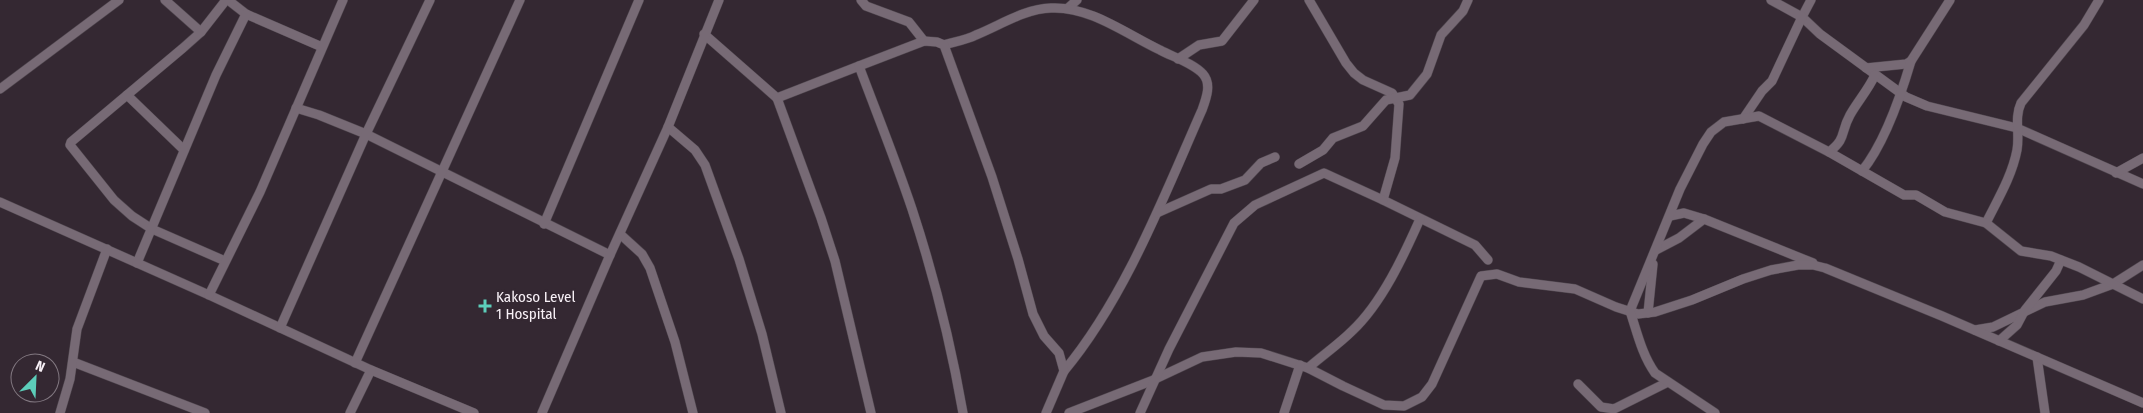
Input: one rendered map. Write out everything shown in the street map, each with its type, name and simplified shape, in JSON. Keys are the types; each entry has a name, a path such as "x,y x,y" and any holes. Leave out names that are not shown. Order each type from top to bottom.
{"street":[{"path":"0,89 120,0"},
{"path":"165,0 200,32"},
{"path":"224,261 152,229 132,216 114,200 70,145 71,142 200,32 227,0 246,14 322,48"},
{"path":"209,295 224,261 260,192 343,0"},
{"path":"280,328 366,134 430,0"},
{"path":"544,224 639,0"},
{"path":"542,413 668,127 719,0"},
{"path":"862,0 866,6 909,22 924,41"},
{"path":"1068,8 1077,0"},
{"path":"1178,59 1199,45 1222,41 1254,0"},
{"path":"1309,0 1346,63 1354,73 1363,80 1392,94 1400,109 1396,136 1397,146 1383,200"},
{"path":"1299,164 1323,150 1333,138 1363,126 1386,100 1410,94 1427,74 1441,35 1463,11 1468,0"},
{"path":"1770,0 1802,17 1820,34 1902,94 1927,106 2017,128 2143,184"},
{"path":"1743,119 1762,91 1772,81 1811,0"},
{"path":"1862,171 1870,161 1902,94 1911,61 1950,0"},
{"path":"1986,223 2012,169 2017,148 2017,112 2020,103 2084,25 2099,0"},
{"path":"355,363 518,1"},
{"path":"944,46 975,36 1031,10 1068,8 1102,20 1178,59 1203,74 1208,83 1208,94 1157,213 1095,328 1064,371 1046,413"},
{"path":"137,263 216,75 246,14"},
{"path":"704,34 777,98 822,218 835,261 871,413"},
{"path":"777,98 924,41 937,42 944,46 992,177 1033,314 1044,336 1059,353 1064,371"},
{"path":"1866,68 1906,64 1911,61"},
{"path":"859,66 897,166 926,256 945,324 963,413"},
{"path":"1829,152 1840,143 1850,116 1868,91 1875,75"},
{"path":"127,95 184,150"},
{"path":"296,108 319,114 366,134 544,224 610,255"},
{"path":"1715,413 1668,382 1649,365 1630,311 1680,189 1703,144 1711,132 1724,122 1759,116 1829,152 1904,195 1916,195 1945,212 1986,223 2021,251 2051,256 2143,298"},
{"path":"668,127 695,150 705,165 739,259 762,334 781,413"},
{"path":"1157,213 1210,189 1221,189 1245,180 1261,163 1275,157"},
{"path":"2116,173 2143,158"},
{"path":"1140,413 1234,223 1254,205 1324,173 1475,245 1488,260"},
{"path":"0,202 209,295 453,409 474,413"},
{"path":"1670,216 1684,213 1704,219 1975,330 2143,403"},
{"path":"1284,413 1304,366 1354,330 1390,281 1420,219"},
{"path":"1655,251 1678,238 1704,219"},
{"path":"620,234 642,254 650,268 675,342 693,413"},
{"path":"60,413 70,379 77,329 107,250"},
{"path":"1648,313 1655,251"},
{"path":"1999,341 2017,325 2023,312 2061,260"},
{"path":"1069,413 1156,379 1202,358 1236,352 1261,353 1304,366 1384,405 1404,406 1422,397 1432,384 1481,276 1497,274 1519,282 1576,289 1638,314 1648,313 1692,300 1743,279 1771,270 1798,265 1813,265 1825,268"},
{"path":"1975,330 1993,327 2046,302 2083,295 2113,284 2143,265"},
{"path":"2037,357 2045,413"},
{"path":"73,362 205,413"},
{"path":"350,413 372,370"},
{"path":"1578,384 1601,407 1614,410 1668,382"},
{"path":"1096,403 1096,413"}],"place":[{"name":"Kakoso Level 1 Hospital","path":"485,306"}]}
